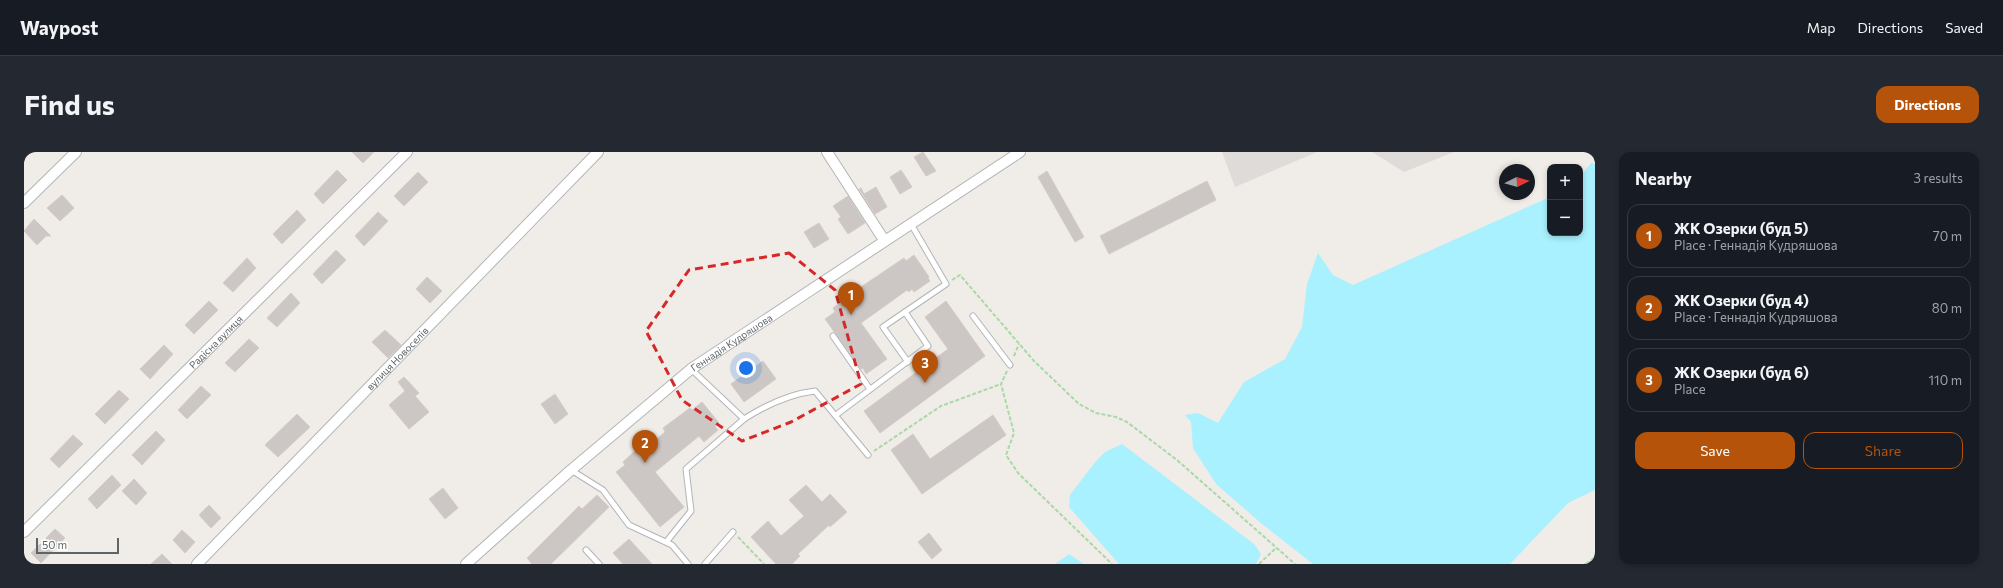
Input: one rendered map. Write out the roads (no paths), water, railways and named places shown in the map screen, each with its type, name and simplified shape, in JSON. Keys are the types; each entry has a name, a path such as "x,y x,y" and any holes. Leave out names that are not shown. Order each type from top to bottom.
{"street":[{"path":"24,203 76,152"},
{"name":"Радісна вулиця","path":"24,532 407,152"},
{"name":"вулиця Новоселів","path":"197,564 598,152"},
{"path":"827,152 884,240"},
{"name":"Геннадія Кудряшова","path":"466,564 571,470 691,369 884,240 911,224 1020,152"}],"lane":[{"path":"908,362 883,327 946,284 911,224"},
{"path":"836,415 928,346 905,312"},
{"path":"973,316 1010,365"},
{"path":"833,336 870,390"},
{"path":"691,369 744,419"},
{"path":"667,541 691,511 686,469 744,419 760,409 796,393 815,391 868,455"},
{"path":"571,470 603,490 629,525 667,541 688,564"},
{"path":"705,564 733,532"},
{"path":"586,550 599,564"}],"water":[{"path":"1591,163 1595,164 1595,490 1568,503 1510,564 1313,564 1262,524 1216,484 1193,448 1191,422 1185,415 1198,413 1218,423 1244,382 1285,359 1302,327 1307,284 1318,253 1333,275 1353,285 1547,198 1547,236 1583,236 1583,173"},
{"path":"1122,444 1254,544 1261,554 1256,564 1119,564 1069,507 1070,495 1096,461 1105,452"},
{"path":"1069,554 1084,564 1055,564"}],"place":[{"name":"ЖК Озерки (буд 5)","path":"851,315"},
{"name":"ЖК Озерки (буд 6)","path":"925,383"},
{"name":"ЖК Озерки (буд 4)","path":"645,463"}]}
